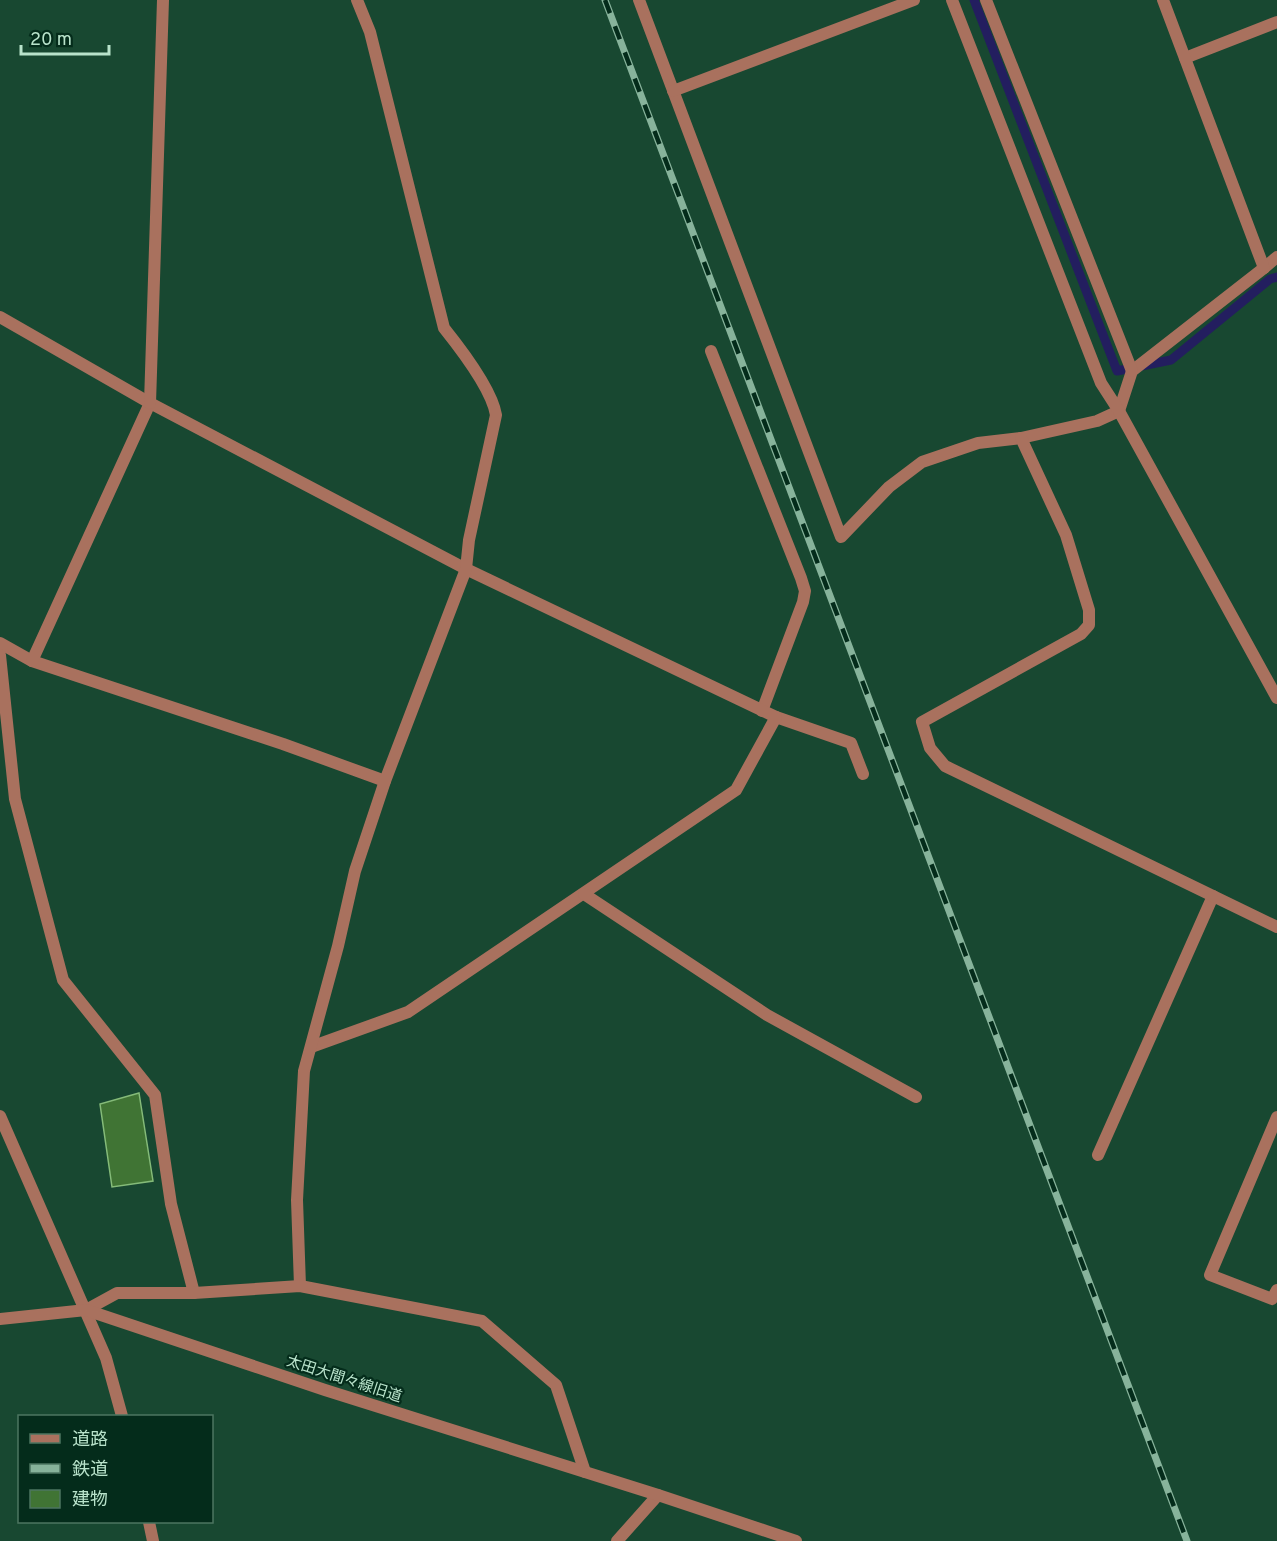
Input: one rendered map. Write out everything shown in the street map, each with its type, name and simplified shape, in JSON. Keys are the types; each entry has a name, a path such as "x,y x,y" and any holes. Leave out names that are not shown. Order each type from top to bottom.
{"street":[{"path":"32,661 150,404 163,0"},
{"path":"300,1286 297,1200 304,1071 355,871 385,781 466,568 469,540 496,415 494,403 444,328 370,32 357,0"},
{"path":"639,0 841,537 889,487 922,462 978,443 1021,438 1097,421 1119,411 1132,371 1277,257"},
{"path":"674,91 914,0"},
{"path":"952,0 1101,383 1119,411 1277,698"},
{"path":"986,0 1132,371"},
{"path":"1163,0 1264,268"},
{"path":"1185,58 1277,22"},
{"path":"0,316 150,404 466,568 762,711 850,742 863,774"},
{"path":"711,351 805,591 803,602 762,711"},
{"path":"1021,438 1066,535 1089,610 1089,625 1081,634 922,722 930,748 945,766 1277,927"},
{"path":"0,643 32,661 283,744 385,781"},
{"path":"0,655 15,799 63,980 155,1095 171,1204 194,1293"},
{"path":"310,1047 408,1012 736,790 776,717"},
{"path":"584,894 767,1015 916,1097"},
{"path":"1098,1155 1214,896"},
{"path":"0,1116 106,1358 122,1415"},
{"path":"1277,1118 1210,1275 1272,1299 1277,1290"},
{"path":"0,1319 86,1310 117,1293 194,1293 300,1286 482,1321 556,1385 585,1472"},
{"name":"太田大間々線旧道","path":"86,1310 304,1383 796,1541"},
{"path":"617,1541 658,1495"},
{"path":"149,1523 153,1541"}],"building":[{"path":"139,1093 153,1181 112,1187 100,1104"}],"waterway":[{"path":"974,0 1117,371 1171,360 1270,279 1277,277"}],"railway":[{"path":"605,0 1187,1541"}]}
